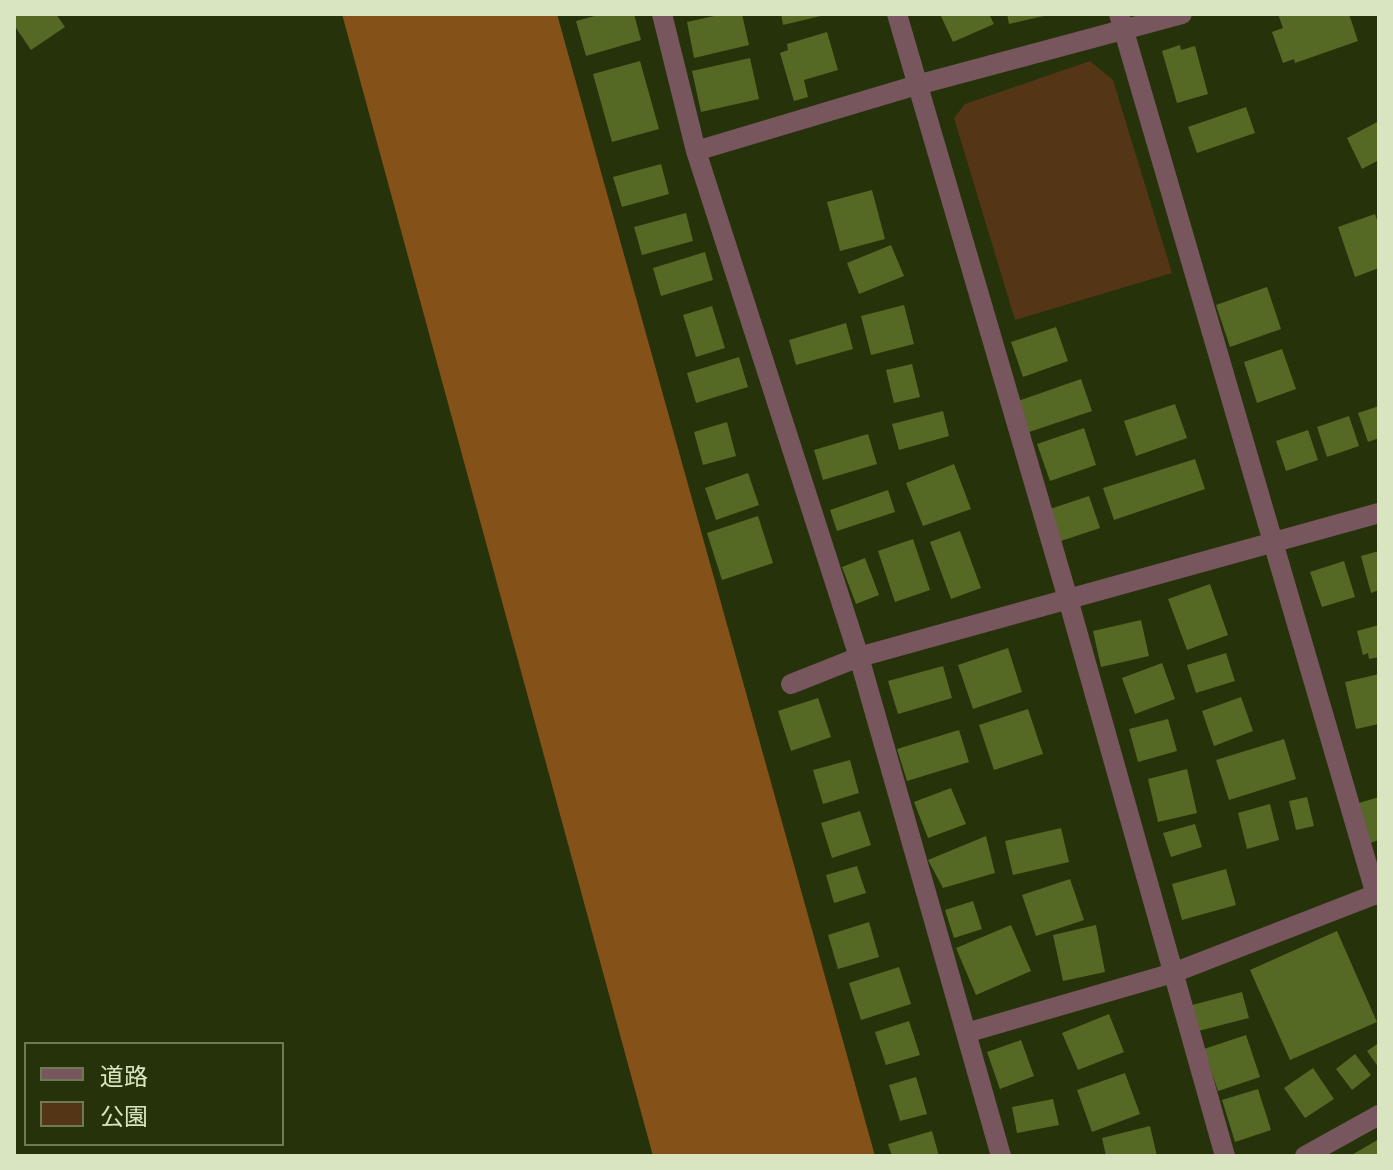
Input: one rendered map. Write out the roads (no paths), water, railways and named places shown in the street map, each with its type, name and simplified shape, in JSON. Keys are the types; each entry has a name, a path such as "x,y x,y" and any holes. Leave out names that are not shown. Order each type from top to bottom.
{"street":[{"path":"662,14 696,151 859,657 1001,1156"},
{"path":"897,14 1068,599 1225,1156"},
{"path":"696,151 1121,22 1182,14"},
{"path":"966,1033 1173,973 1378,894 1121,22"},
{"path":"791,684 859,657 1379,513"},
{"path":"1305,1156 1379,1115"}]}
